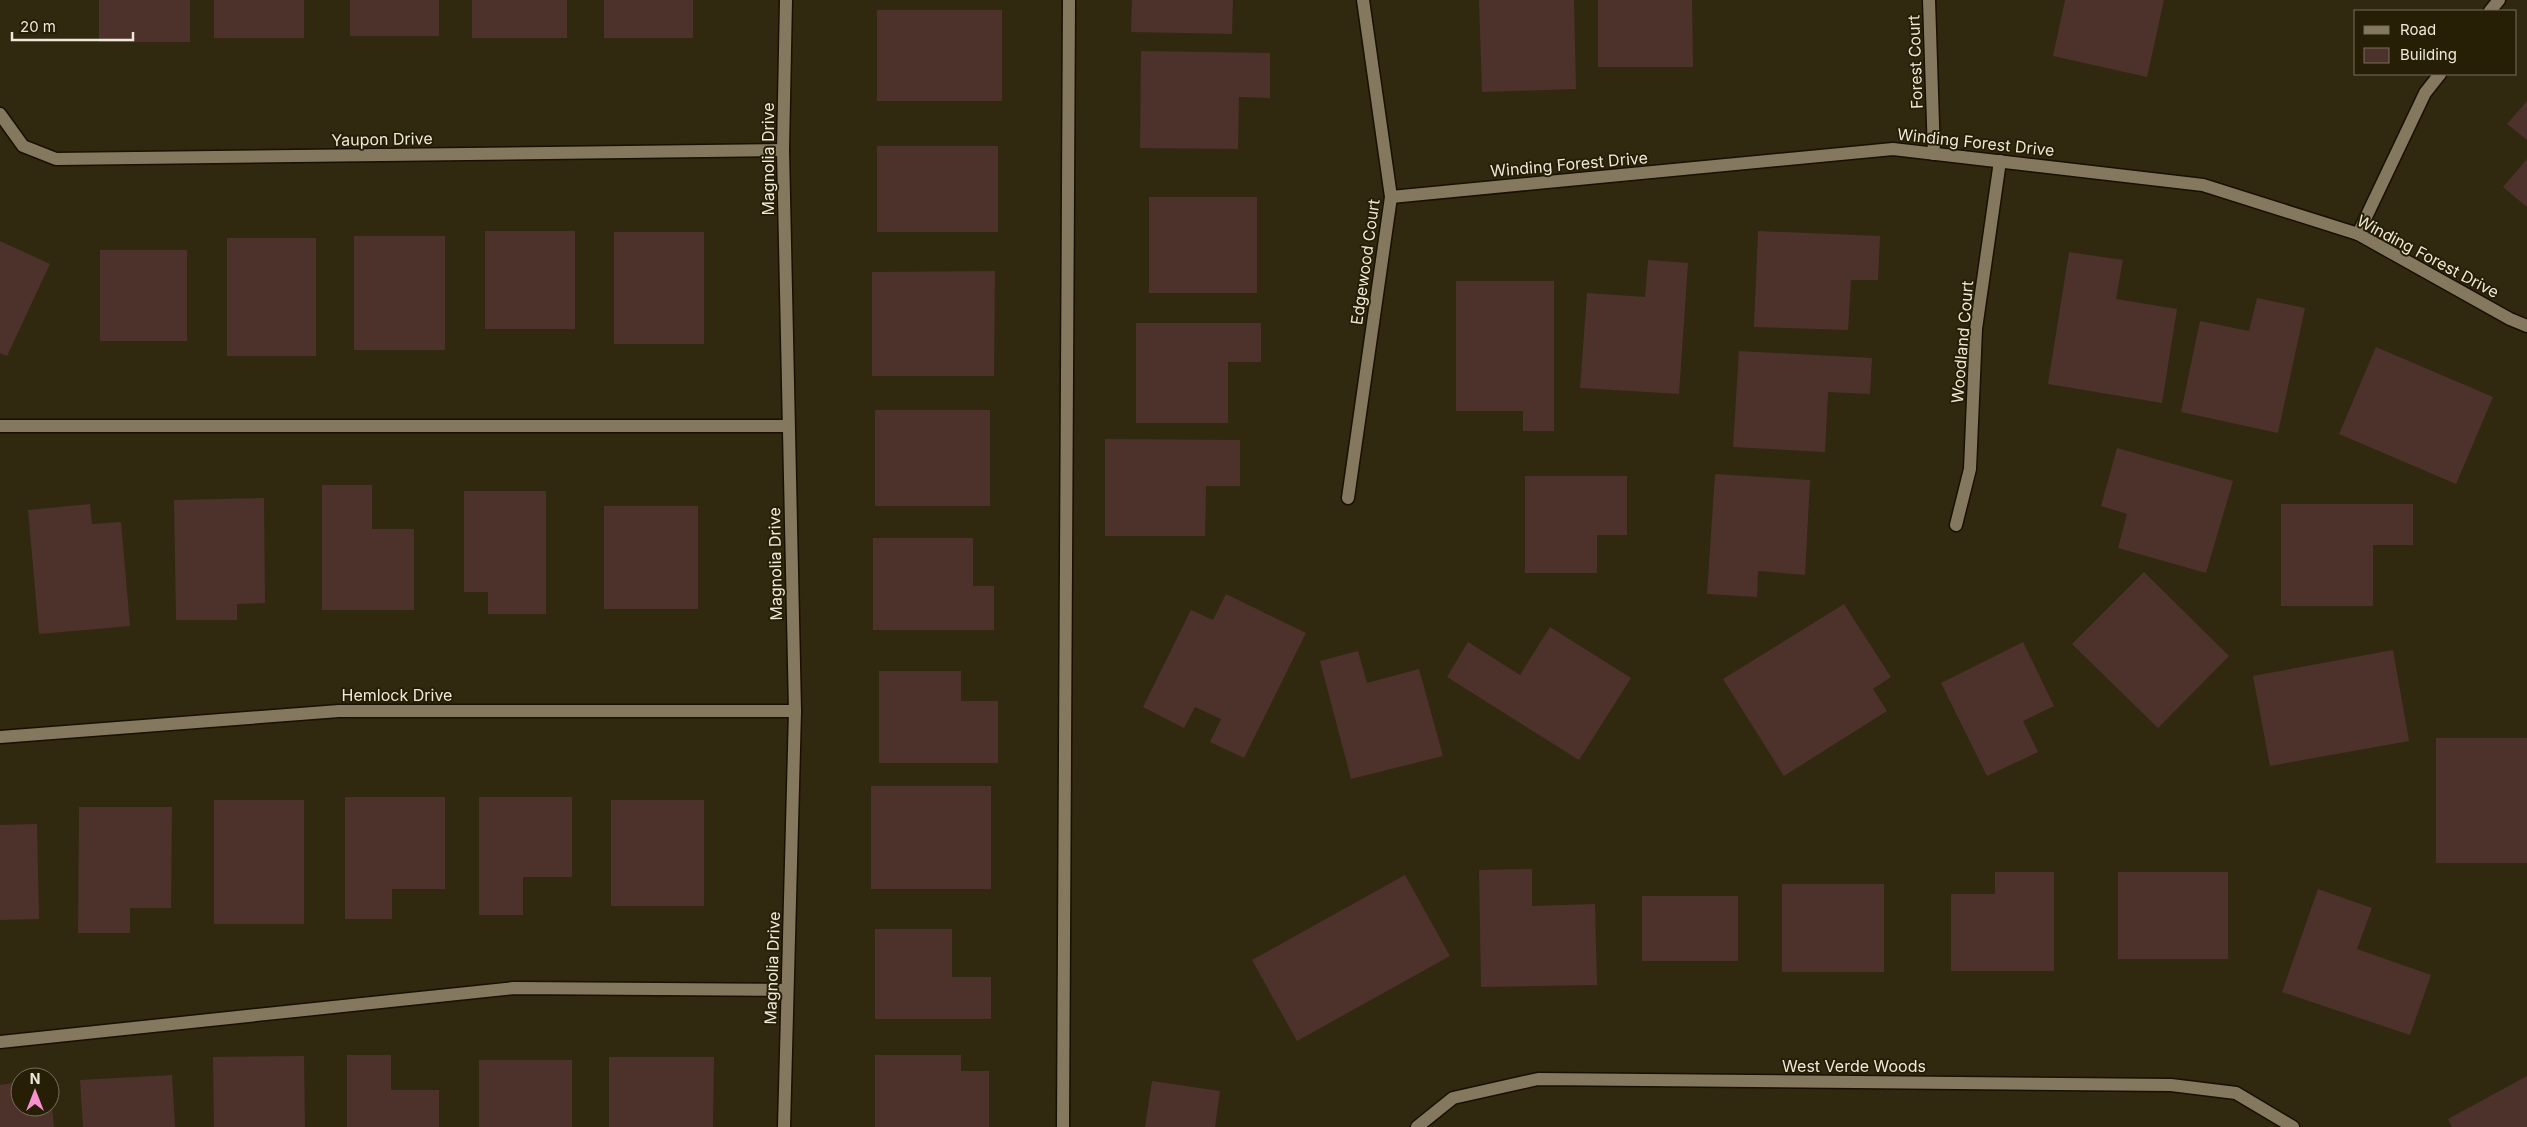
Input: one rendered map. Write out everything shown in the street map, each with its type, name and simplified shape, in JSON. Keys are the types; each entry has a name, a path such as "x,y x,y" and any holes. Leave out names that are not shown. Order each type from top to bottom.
{"street":[{"name":"Magnolia Drive","path":"784,1127 795,711 783,150 786,0"},
{"path":"1063,1127 1069,0"},
{"name":"Edgewood Court","path":"1348,498 1391,197 1363,0"},
{"name":"Forest Court","path":"1929,0 1934,154"},
{"path":"2491,10 2499,0"},
{"path":"2358,234 2425,94 2439,75"},
{"name":"Yaupon Drive","path":"0,114 23,146 56,159 783,150"},
{"name":"Winding Forest Drive","path":"1391,197 1893,149 2000,161 2203,185 2358,234 2510,319 2527,326"},
{"name":"Woodland Court","path":"1956,525 1970,469 1976,329 2000,161"},
{"path":"0,426 788,426"},
{"name":"Hemlock Drive","path":"0,737 340,711 795,711"},
{"path":"0,1042 514,988 787,990"},
{"name":"West Verde Woods","path":"1417,1127 1453,1098 1538,1079 2172,1085 2236,1093 2293,1127"}],"building":[{"path":"99,0 190,0 190,42 99,42"},
{"path":"214,0 304,0 304,38 214,38"},
{"path":"350,0 439,0 439,36 350,36"},
{"path":"472,0 567,0 567,38 472,38"},
{"path":"604,0 693,0 693,38 604,38"},
{"path":"1132,0 1233,0 1232,34 1131,32"},
{"path":"1479,0 1574,0 1576,89 1482,92"},
{"path":"1598,0 1692,0 1693,67 1598,67"},
{"path":"2065,0 2164,0 2147,77 2053,56"},
{"path":"877,10 1002,10 1002,101 877,101"},
{"path":"1141,51 1270,53 1270,98 1239,97 1238,149 1140,148"},
{"path":"2527,101 2527,140 2507,124"},
{"path":"877,146 998,146 998,232 877,232"},
{"path":"2527,159 2527,207 2503,187"},
{"path":"1149,197 1257,197 1257,293 1149,293"},
{"path":"485,231 575,231 575,329 485,329"},
{"path":"1758,231 1880,236 1878,280 1851,280 1848,330 1754,327"},
{"path":"614,232 704,232 704,344 614,344"},
{"path":"354,236 445,236 445,350 354,350"},
{"path":"227,238 316,238 316,356 227,356"},
{"path":"0,241 50,264 7,356 0,353"},
{"path":"100,250 187,250 187,341 100,341"},
{"path":"2069,252 2123,260 2116,299 2177,309 2162,403 2048,384"},
{"path":"1648,260 1688,263 1679,394 1580,388 1587,293 1645,297"},
{"path":"995,271 994,376 872,376 872,272"},
{"path":"1456,281 1554,281 1554,431 1523,431 1523,411 1456,411"},
{"path":"2257,298 2305,308 2278,433 2181,412 2200,321 2249,331"},
{"path":"1136,323 1261,323 1261,362 1228,362 1228,423 1136,423"},
{"path":"2376,347 2493,397 2456,484 2339,434"},
{"path":"1739,351 1872,358 1870,394 1828,392 1825,452 1733,447"},
{"path":"875,410 990,410 990,506 875,506"},
{"path":"1105,439 1240,440 1240,486 1206,486 1205,536 1105,536"},
{"path":"2117,448 2233,481 2206,573 2118,548 2127,514 2101,506"},
{"path":"1715,474 1810,480 1805,575 1758,571 1757,597 1707,594"},
{"path":"1525,476 1627,476 1627,535 1597,535 1597,573 1525,573"},
{"path":"322,485 372,485 372,529 414,529 414,610 322,610"},
{"path":"464,491 546,491 546,614 488,614 488,592 464,592"},
{"path":"264,498 265,603 237,604 237,620 176,620 174,500"},
{"path":"90,504 92,524 121,522 130,626 39,634 28,510"},
{"path":"2281,504 2413,504 2413,545 2373,545 2373,606 2281,606"},
{"path":"604,506 698,506 698,609 604,609"},
{"path":"873,538 973,538 973,586 994,586 994,630 873,630"},
{"path":"2144,572 2229,656 2158,728 2072,644"},
{"path":"1226,594 1306,633 1244,758 1210,742 1221,719 1195,707 1184,728 1143,707 1191,610 1213,620"},
{"path":"1844,604 1891,677 1873,689 1887,711 1784,776 1723,679"},
{"path":"1550,627 1631,678 1579,760 1447,677 1468,642 1520,675"},
{"path":"2023,642 2054,706 2023,721 2038,752 1987,776 1941,683"},
{"path":"2393,650 2409,741 2270,766 2253,676"},
{"path":"1358,651 1367,683 1419,669 1443,756 1351,779 1320,661"},
{"path":"879,671 961,671 961,701 998,701 998,763 879,763"},
{"path":"2436,738 2527,738 2527,863 2436,863"},
{"path":"871,786 991,786 991,889 871,889"},
{"path":"345,797 445,797 445,889 392,889 392,919 345,919"},
{"path":"479,797 572,797 572,877 523,877 523,915 479,915"},
{"path":"214,800 304,800 304,924 214,924"},
{"path":"611,800 704,800 704,906 611,906"},
{"path":"79,807 172,807 171,908 130,908 130,933 78,933"},
{"path":"37,824 39,919 0,920 0,825"},
{"path":"1532,869 1532,906 1595,904 1597,985 1481,987 1479,870"},
{"path":"1995,872 2054,872 2054,971 1951,971 1951,894 1995,894"},
{"path":"2118,872 2228,872 2228,959 2118,959"},
{"path":"1405,875 1450,956 1297,1041 1252,960"},
{"path":"1782,884 1884,884 1884,972 1782,972"},
{"path":"2318,889 2372,908 2357,949 2431,975 2410,1035 2282,992"},
{"path":"1642,896 1738,896 1738,961 1642,961"},
{"path":"875,929 952,929 952,977 991,977 991,1019 875,1019"},
{"path":"347,1055 391,1055 391,1090 439,1090 439,1127 347,1127"},
{"path":"875,1055 961,1055 961,1071 989,1071 989,1127 875,1127"},
{"path":"304,1056 305,1127 214,1127 213,1057"},
{"path":"609,1057 714,1057 713,1127 609,1127"},
{"path":"479,1060 572,1060 572,1127 479,1127"},
{"path":"172,1075 175,1127 83,1127 80,1080"},
{"path":"2527,1076 2527,1127 2452,1127 2448,1119"},
{"path":"1152,1081 1220,1091 1215,1127 1145,1127"},
{"path":"10,1084 10,1117 53,1117 54,1127 0,1127 0,1085"}]}
